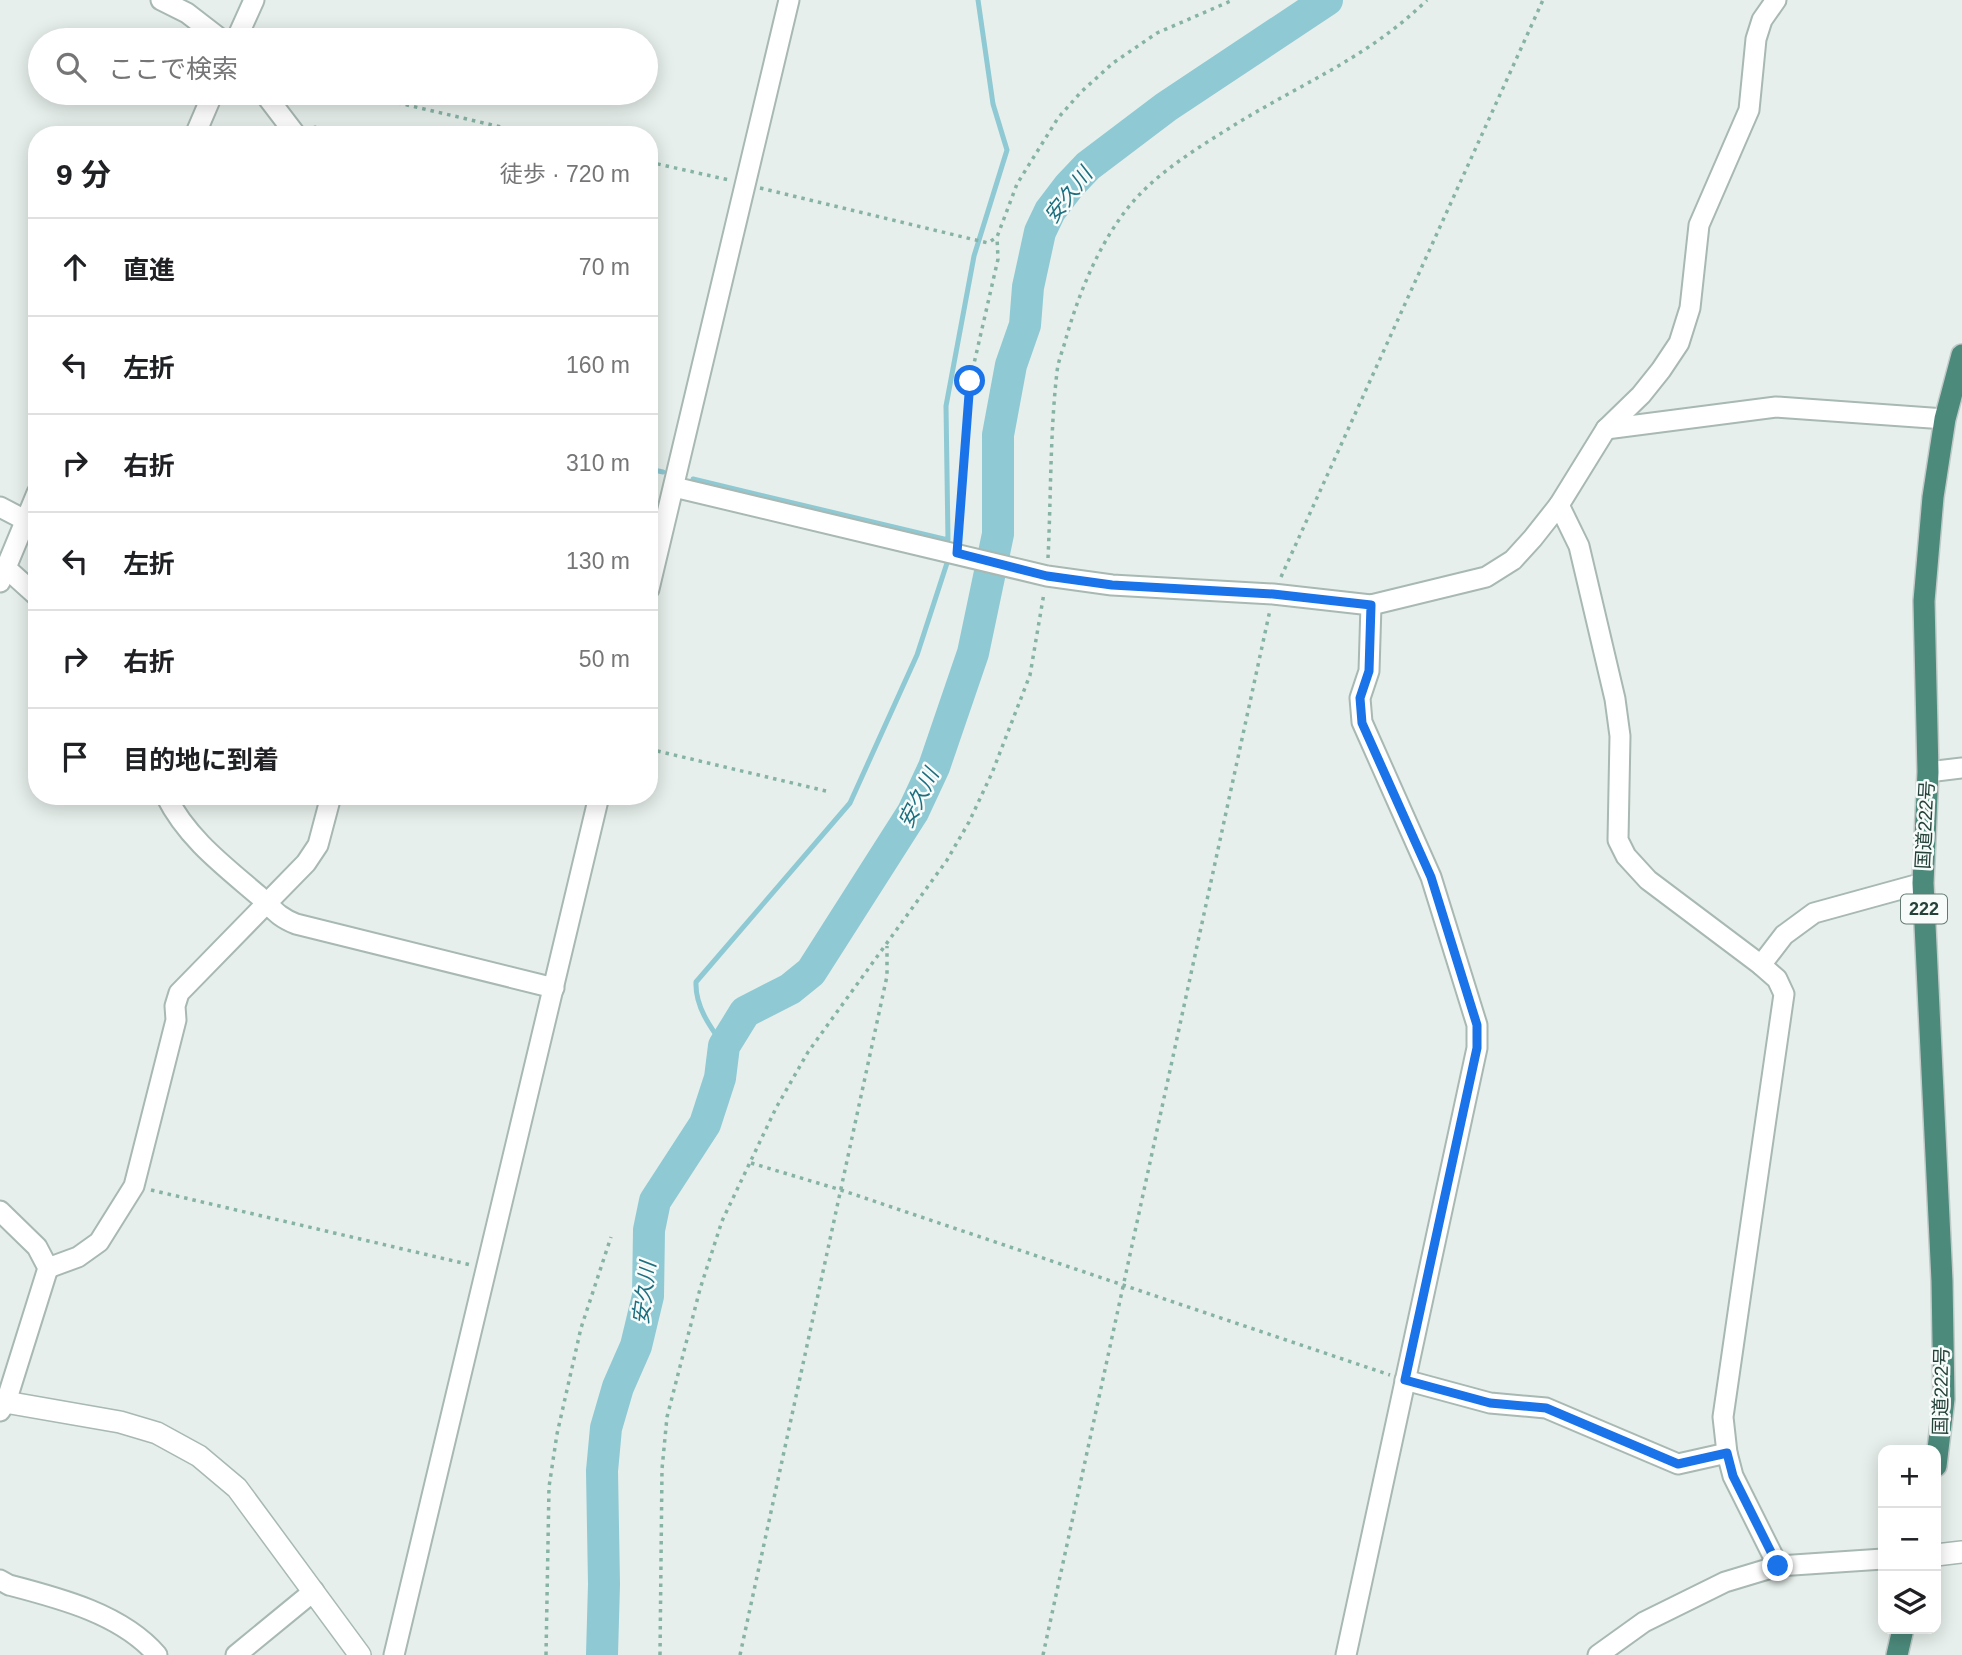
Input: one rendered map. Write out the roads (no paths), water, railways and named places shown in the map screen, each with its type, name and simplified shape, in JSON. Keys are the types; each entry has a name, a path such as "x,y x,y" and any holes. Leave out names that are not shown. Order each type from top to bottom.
{"highway":[{"name":"国道222号","path":"1938,1445 1944,1399 1923,883 1928,772 1923,601 1933,497 1945,419 1962,355"},
{"path":"1897,1655 1902,1634"}],"street":[{"path":"161,0 187,13 206,28"},
{"path":"241,28 254,0"},
{"path":"658,552 789,0"},
{"path":"674,487 1047,576 1112,585 1273,594 1371,605 1486,577 1513,560 1559,505 1606,429 1641,395 1679,343 1690,308 1699,225 1749,110 1756,39 1762,20 1776,0"},
{"path":"199,126 208,105"},
{"path":"273,105 289,126"},
{"path":"1606,429 1776,407 1945,419"},
{"path":"1559,505 1578,546 1615,699 1620,736 1618,840 1626,856 1648,880 1761,965 1777,979 1784,994 1723,1418 1733,1476 1778,1566"},
{"path":"0,507 25,520"},
{"path":"28,513 3,575 28,590"},
{"path":"1346,1655 1477,1048 1477,1025 1431,877 1362,723 1360,698 1369,671 1371,605"},
{"path":"1928,772 1962,768"},
{"path":"172,805 188,830 205,849 267,903 280,918 554,988"},
{"path":"48,1268 78,1257 99,1242 134,1186 176,1020 179,993 306,863 318,845 329,805"},
{"path":"394,1655 597,805"},
{"path":"1761,965 1784,935 1814,913 1923,883"},
{"path":"0,1211 37,1247 48,1268 2,1405 120,1422 157,1433 199,1456 237,1488 360,1655"},
{"path":"1405,1380 1490,1403 1546,1408 1678,1464 1727,1453"},
{"path":"1941,1554 1962,1552"},
{"path":"1598,1655 1644,1622 1725,1583 1778,1566 1878,1559"},
{"path":"0,1580 9,1585 77,1603 146,1643 157,1655"},
{"path":"236,1655 314,1591"}],"waterway":[{"path":"693,479 948,540 946,406 974,256 1007,150 993,104 978,0"},
{"name":"安久川","path":"602,1655 602,1471 606,1428 618,1387 636,1346 648,1296 649,1230 655,1201 705,1124 720,1078 724,1046 745,1012 790,989 811,972 913,812 934,767 973,653 998,534 998,435 1011,365 1025,325 1028,287 1040,232 1050,211 1088,166 1166,107 1327,0"},
{"path":"658,471 663,472"},
{"path":"724,1046 701,1008 696,982 850,803 917,655 947,563"}]}
